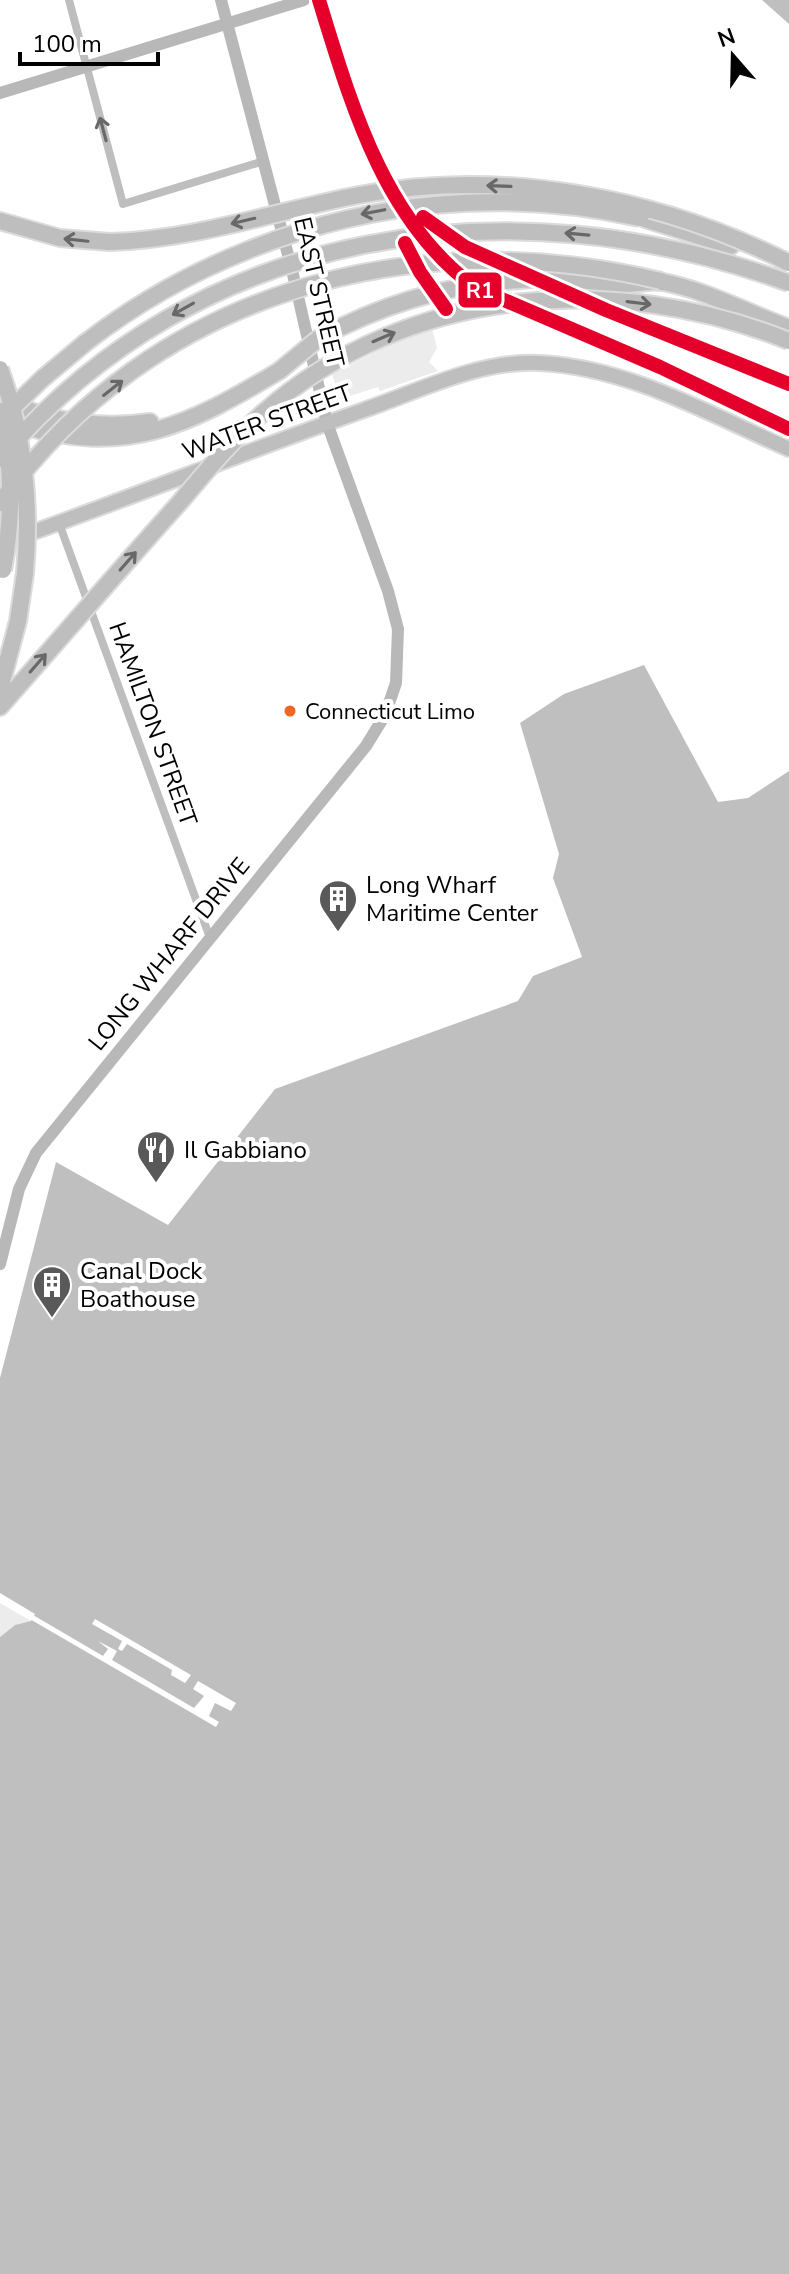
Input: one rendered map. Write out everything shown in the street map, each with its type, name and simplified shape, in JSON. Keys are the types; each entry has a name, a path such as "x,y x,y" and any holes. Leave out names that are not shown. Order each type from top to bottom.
{"highway":[{"path":"0,221 43,235 109,242 172,236 363,194 431,187 498,186 564,192 631,204 728,235 789,265"},
{"path":"661,281 619,284 548,279 470,285 398,303 318,339 200,417 142,435 98,439 68,437 0,420 85,343 174,285 264,243 369,213 456,202 571,206 657,222 789,265"},
{"path":"0,214 43,235"},
{"path":"0,459 63,393 146,330 238,282 333,250 400,237 467,231 568,233 700,255 789,283"},
{"path":"0,503 53,441 123,379 209,326 294,290 382,268 472,259 596,267 661,281 789,328"},
{"path":"0,707 257,418 314,374 392,334 437,317 486,306 537,299 597,299 698,312 750,326 789,341"},
{"path":"0,400 35,414 74,423 113,426 150,423 195,409 278,367"},
{"path":"0,369 15,420 23,463 28,525 25,573 10,654 0,689"},
{"path":"0,411 7,444 10,486 10,527 2,577"}],"main road":[{"name":"EAST STREET","path":"221,0 298,291 327,423 394,610 399,649 396,683"},
{"path":"0,93 302,1"},
{"name":"WATER STREET","path":"0,544 327,423 479,371 510,364 554,364 622,377 789,449"},
{"name":"LONG WHARF DRIVE","path":"0,1264 19,1189 36,1153 366,746 385,715 396,683"}],"street":[{"path":"69,0 123,204 264,161"},
{"name":"HAMILTON STREET","path":"59,523 210,938"}],"shaded area":[{"path":"762,0 789,0 789,24"},
{"path":"432,328 437,348 429,362 438,371 380,391 378,387 350,396 350,393 346,395 337,389 332,374 389,345"},
{"path":"644,665 718,802 748,798 789,771 789,2274 0,2274 0,1637 15,1625 31,1621 35,1614 0,1593 0,1378 56,1162 168,1225 275,1089 518,1001 533,976 582,957 553,878 559,854 520,723 564,694"},
{"path":"0,1603 31,1621 15,1625 0,1637"}],"pier":[{"path":"4,1598 103,1656 108,1649 98,1641 117,1651 112,1660 194,1708 204,1696 193,1689 198,1681 236,1703 231,1711 215,1703 209,1716 219,1722 216,1727 28,1618 30,1615"},
{"path":"95,1619 191,1675 185,1683 171,1675 172,1670 127,1644 122,1651 118,1649 122,1641 92,1624"}],"transit line":[{"name":"R1","path":"319,0 344,80 375,158 417,230 444,261 476,288 660,367 789,429"},
{"name":"R1","path":"423,217 465,247 606,310 789,384"},
{"name":"R1","path":"405,243 420,272 446,309"}],"place":[{"name":"Connecticut Limo","path":"290,711"},
{"name":"Long Wharf Maritime Center","path":"338,933"},
{"name":"Il Gabbiano","path":"156,1184"},
{"name":"Canal Dock Boathouse","path":"52,1319"}]}
